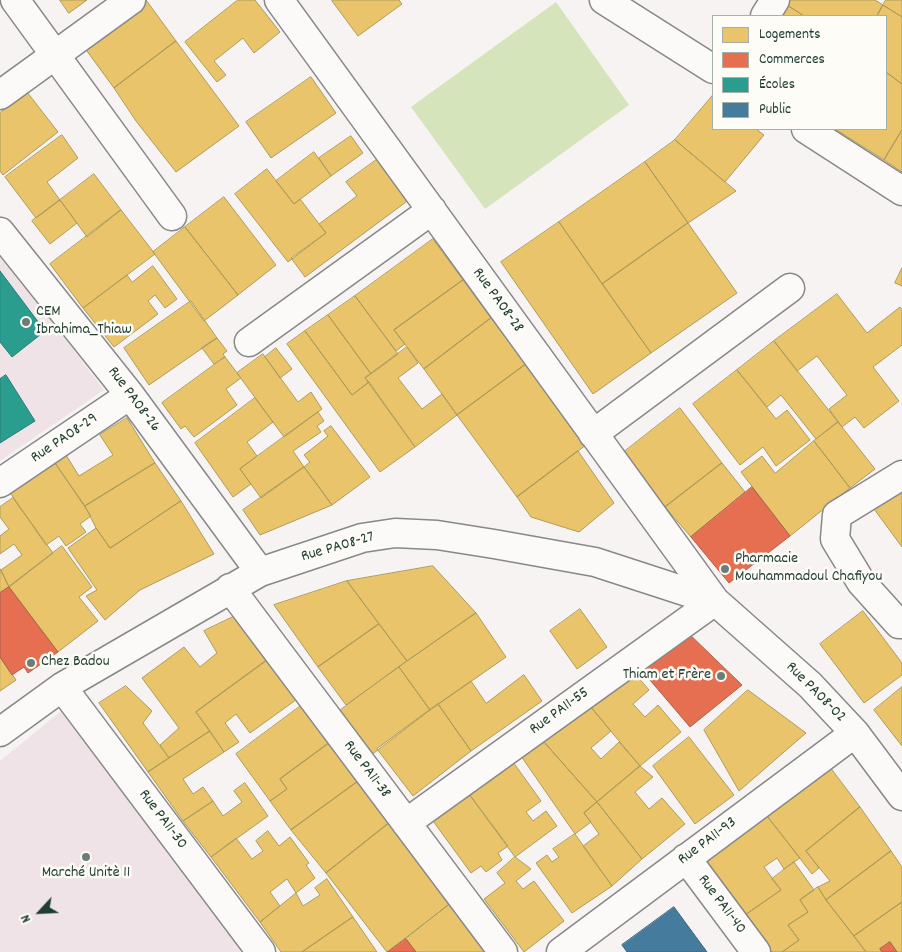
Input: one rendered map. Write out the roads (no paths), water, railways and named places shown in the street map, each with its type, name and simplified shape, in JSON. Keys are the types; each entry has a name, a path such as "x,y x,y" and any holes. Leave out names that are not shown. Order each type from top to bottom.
{"street":[{"path":"15,0 172,216"},
{"path":"0,95 131,0"},
{"name":"Rue PA08-28","path":"279,0 714,601"},
{"path":"604,0 712,68"},
{"path":"766,15 775,0"},
{"path":"808,130 902,191"},
{"path":"249,342 432,210"},
{"name":"Rue PA08-26","path":"0,232 130,395 260,572"},
{"path":"593,434 790,288"},
{"name":"Rue PA08-29","path":"0,483 130,395"},
{"path":"902,475 837,515 835,539 861,582 899,624 902,624"},
{"name":"Rue PA08-27","path":"0,732 62,687 230,588 260,572 362,538 395,533 437,535 595,562 714,601"},
{"name":"Rue PA11-38","path":"230,588 503,952"},
{"name":"Rue PA08-02","path":"714,601 810,685 855,733 902,796"},
{"name":"Rue PA11-55","path":"406,824 714,601"},
{"name":"Rue PA11-30","path":"62,687 261,952"},
{"name":"Rue PA11-93","path":"561,952 855,733"},
{"name":"Rue PA11-40","path":"686,858 756,952"}],"place":[{"name":"CEM Ibrahima_Thiaw","path":"26,322"},
{"name":"Pharmacie Mouhammadoul Chafiyou","path":"725,569"},
{"name":"Chez Badou","path":"31,663"},
{"name":"Thiam et Frère","path":"721,676"},
{"name":"Marché Unitè 11","path":"86,857"}]}
